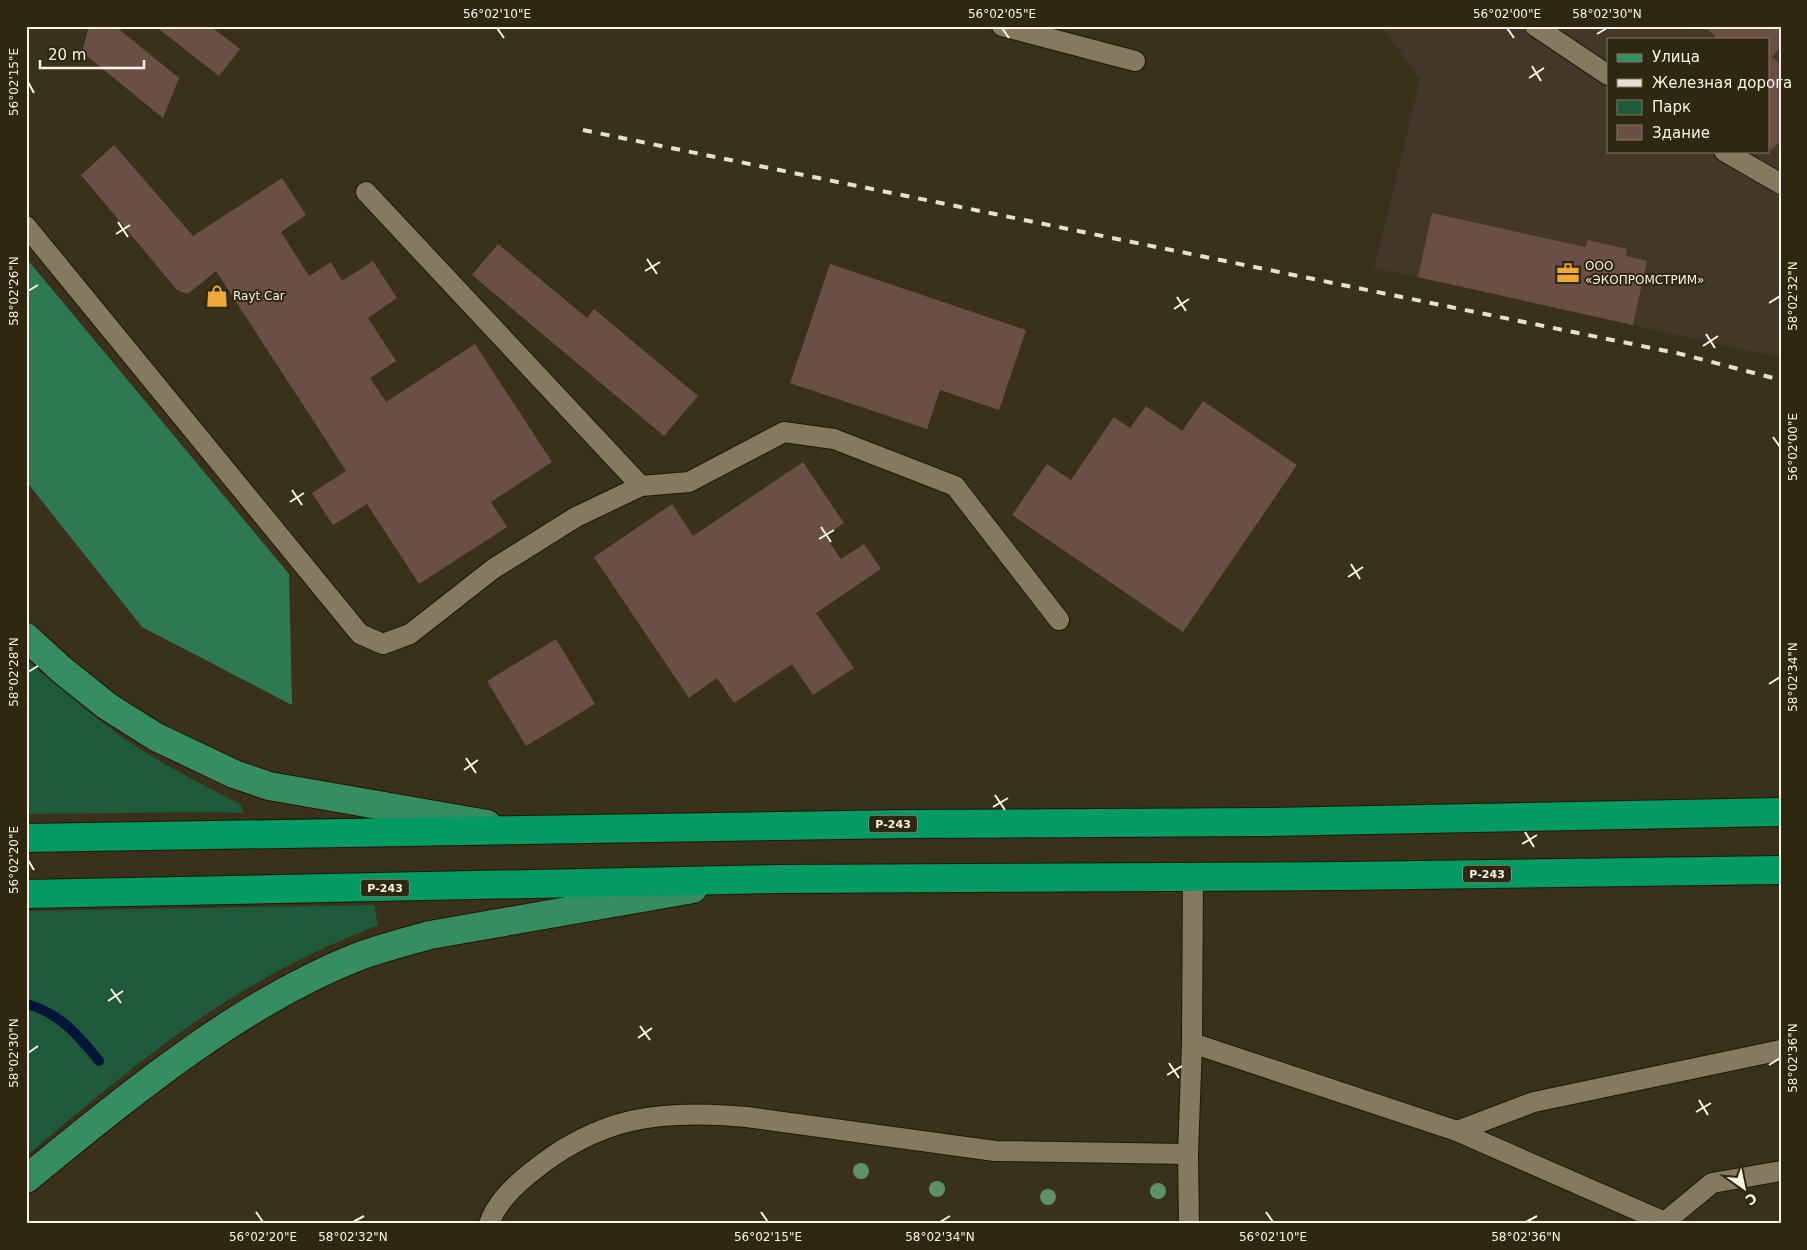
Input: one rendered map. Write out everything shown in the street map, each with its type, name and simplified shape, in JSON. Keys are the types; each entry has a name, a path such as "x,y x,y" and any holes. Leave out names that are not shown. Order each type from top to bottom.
{"highway":[{"name":"Р-243","path":"26,838 518,829 1268,822 1781,812"},
{"name":"Р-243","path":"26,894 743,880 1781,870"}],"main road":[{"path":"26,637 62,670 107,706 156,737 234,774 269,786 518,829"},
{"path":"26,1179 192,1049 286,991 358,957 430,935 743,880"}],"lane":[{"path":"1002,26 1135,61"},
{"path":"1535,26 1607,74"},
{"path":"1726,152 1781,184"},
{"path":"366,192 641,486"},
{"path":"26,226 360,634 383,644 410,634 493,570 576,517 641,486 689,482 784,432 834,439 955,486 1059,620"},
{"path":"1189,1224 1188,1154 1192,1043 1193,877"},
{"path":"1192,1043 1457,1131 1667,1223 1712,1183 1781,1171"},
{"path":"1457,1131 1534,1102 1781,1050"},
{"path":"490,1224 503,1199 542,1163 591,1134 618,1123 646,1117 709,1113 995,1151 1188,1154"}],"shaded area":[{"path":"1381,26 1781,26 1781,358 1374,268 1420,80"}],"green space":[{"path":"26,258 289,574 292,705 142,627 26,481"},
{"path":"26,660 125,739 177,771 240,804 244,813 26,814"},
{"path":"374,905 378,925 295,962 218,1006 161,1046 26,1156 26,911"}],"building":[{"path":"89,26 115,26 179,78 163,118 82,52"},
{"path":"155,26 210,26 240,49 219,76"},
{"path":"1704,26 1781,26 1781,47 1772,57 1781,65 1781,140 1772,150 1770,148 1770,38 1714,38 1715,36"},
{"path":"114,145 193,236 282,178 306,215 281,232 309,276 331,262 342,281 373,261 397,298 368,318 396,361 370,378 386,402 475,344 552,462 491,502 507,527 419,584 367,504 333,525 312,493 346,471 216,271 188,294 177,290 81,175"},
{"path":"1432,213 1585,247 1588,240 1627,249 1626,256 1647,261 1633,325 1418,277"},
{"path":"498,244 587,318 594,309 698,396 664,436 472,275"},
{"path":"830,264 1026,330 999,410 940,390 927,429 790,383"},
{"path":"1203,401 1297,465 1183,632 1012,515 1047,464 1071,480 1114,417 1130,428 1146,406 1182,431"},
{"path":"803,462 844,523 825,536 841,559 864,544 881,569 816,613 854,668 813,695 792,664 734,703 717,678 689,698 594,557 672,504 693,536"},
{"path":"556,639 595,704 526,746 487,681"}],"waterway":[{"path":"26,1004 49,1013 67,1026 99,1061"}],"railway":[{"path":"583,130 1681,354 1781,380"}],"place":[{"name":"ООО «ЭКОПРОМСТРИМ»","path":"1568,273"},
{"name":"Rayt Car","path":"217,296"}]}
